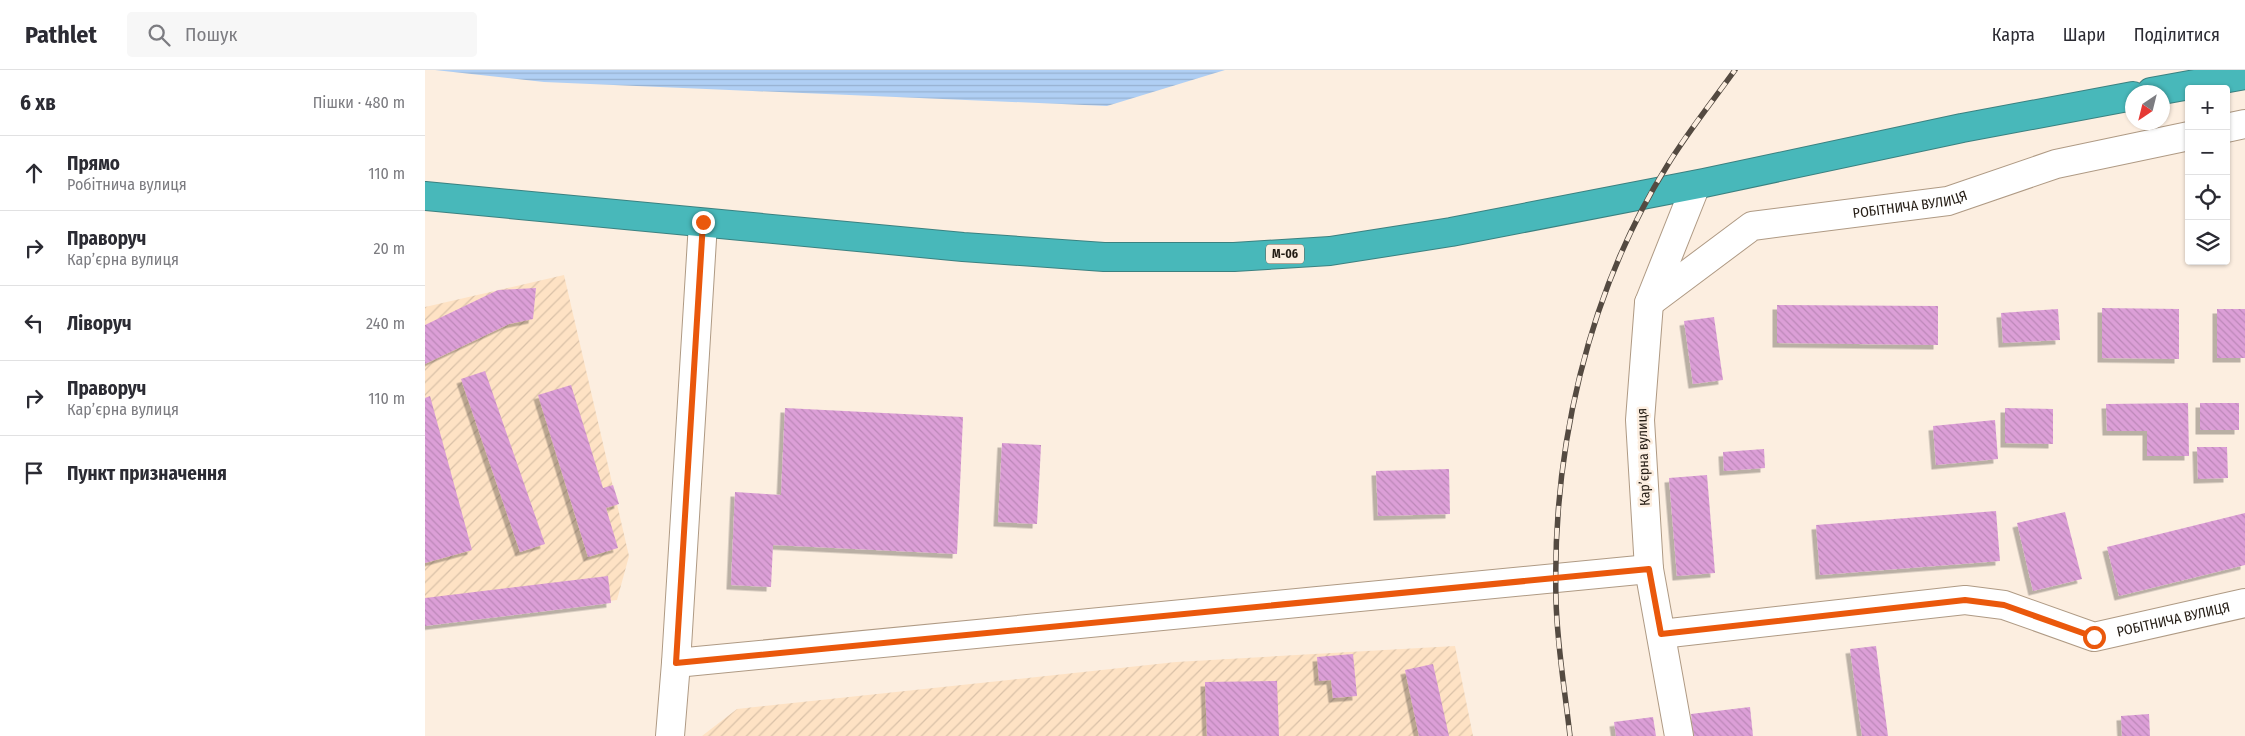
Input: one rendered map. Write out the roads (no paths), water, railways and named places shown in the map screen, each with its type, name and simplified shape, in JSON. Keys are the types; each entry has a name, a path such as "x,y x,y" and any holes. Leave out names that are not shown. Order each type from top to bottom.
{"highway":[{"path":"2170,89 2245,75"},
{"name":"М-06","path":"425,196 963,247 1104,257 1234,258 1330,251 1451,232 1696,185 1962,128 2125,97"}],"street":[{"path":"2230,127 2245,124"},
{"name":"РОБІТНИЧА ВУЛИЦЯ","path":"1649,303 1752,226 1948,201 2056,164 2185,137"},
{"name":"Карʼєрна вулиця","path":"1679,736 1649,569 1640,420 1649,303 1696,185"},
{"path":"670,736 703,222"},
{"path":"676,663 1649,569"},
{"name":"РОБІТНИЧА ВУЛИЦЯ","path":"1661,634 1965,600 2004,605 2094,637 2245,603"}],"water":[{"path":"435,70 1225,70 1107,106 544,82"}],"railway":[{"path":"1570,736 1557,617 1556,544 1560,487 1568,431 1580,375 1596,320 1615,267 1639,215 1667,166 1735,70"}]}
